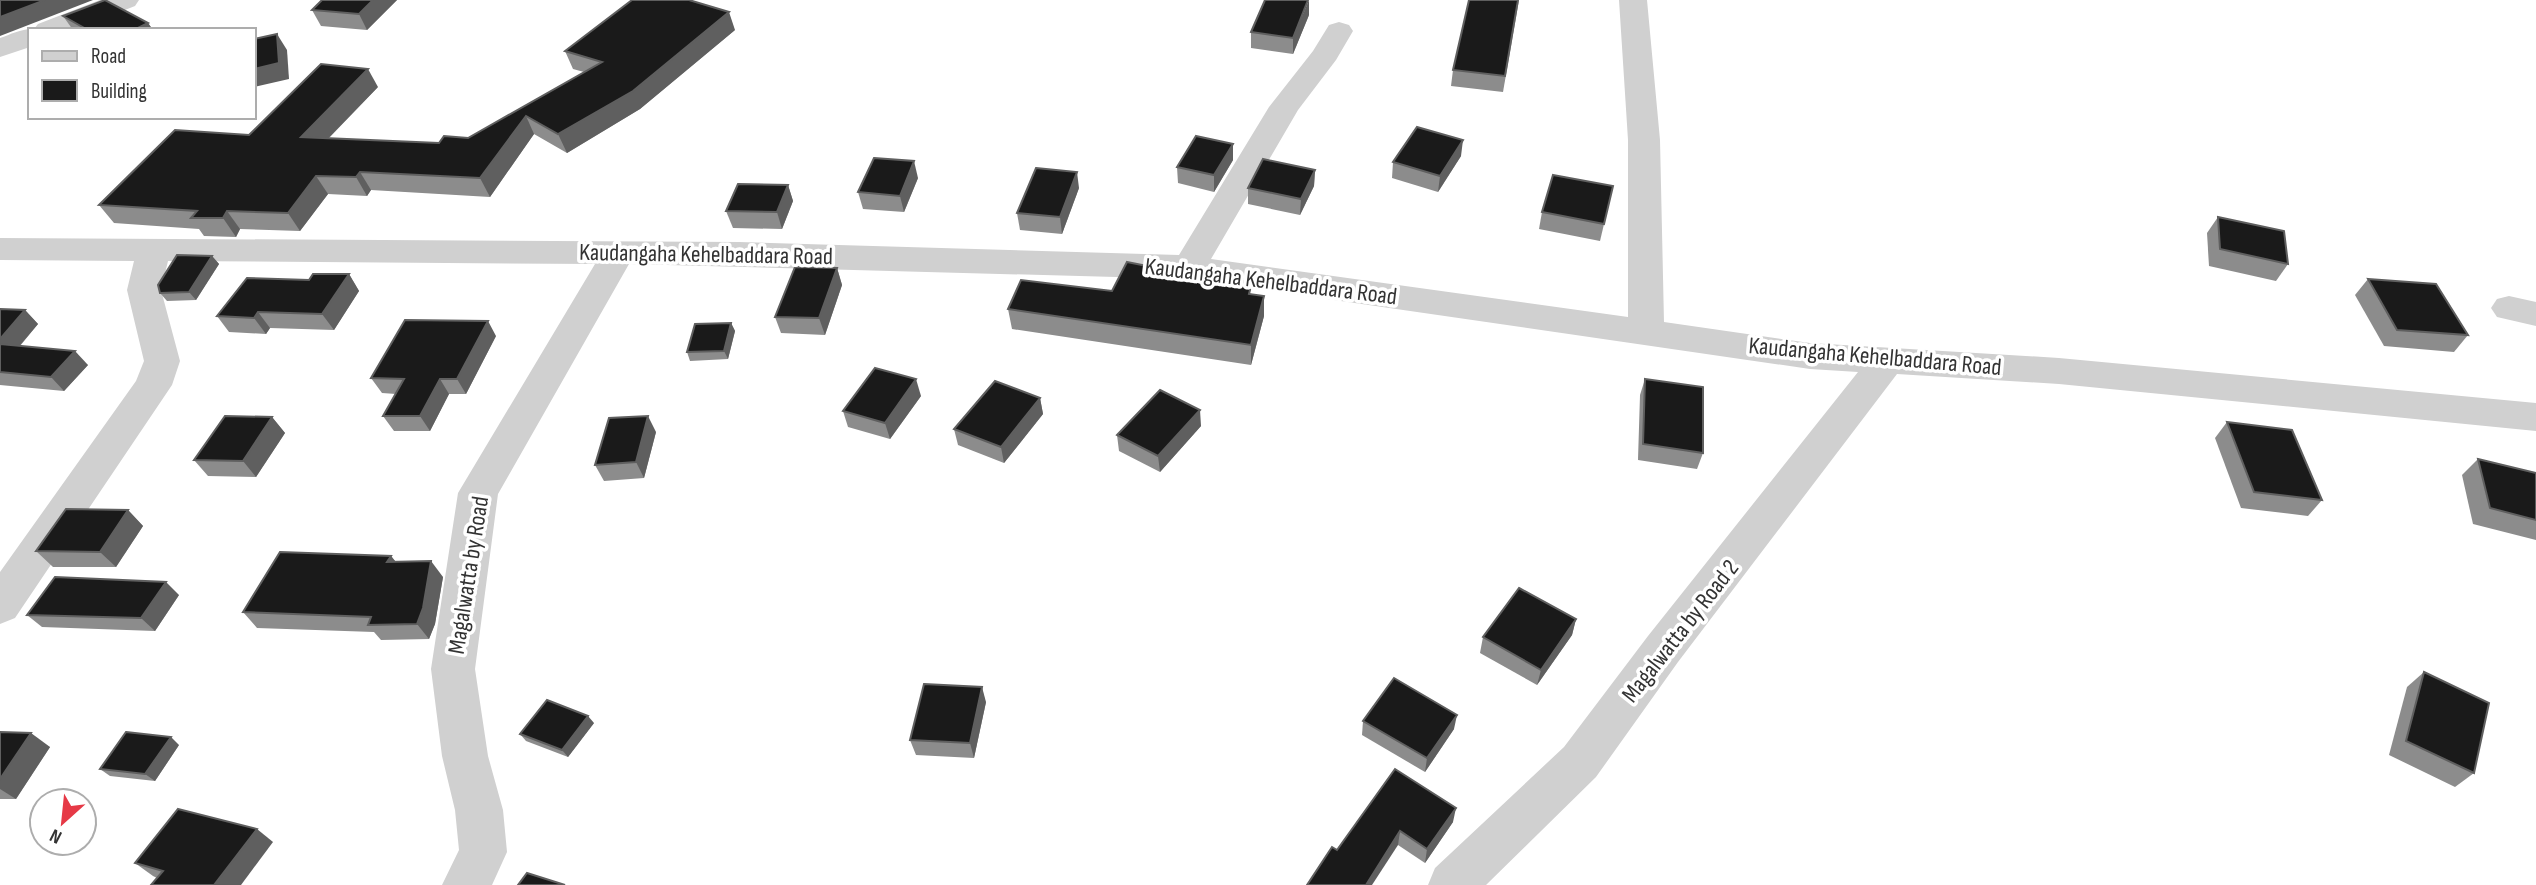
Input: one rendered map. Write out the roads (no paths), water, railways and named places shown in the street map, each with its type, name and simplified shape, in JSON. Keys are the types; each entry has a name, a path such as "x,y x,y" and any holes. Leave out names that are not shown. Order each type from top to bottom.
{"street":[{"path":"53,28 125,0"},
{"path":"1633,0 1644,140 1646,331"},
{"path":"1189,267 1284,107 1326,54 1339,31"},
{"path":"0,48 28,38"},
{"name":"Kaudangaha Kehelbaddara Road","path":"0,248 739,253 1189,267 1810,356 2059,371 2536,417"},
{"path":"0,606 153,385 162,361 144,290 153,251"},
{"name":"Magalwatta by Road","path":"466,885 483,852 478,810 465,756 453,670 478,493 618,253"},
{"name":"Magalwatta by Road 2","path":"1452,885 1580,762 1663,649 1888,360"}]}
